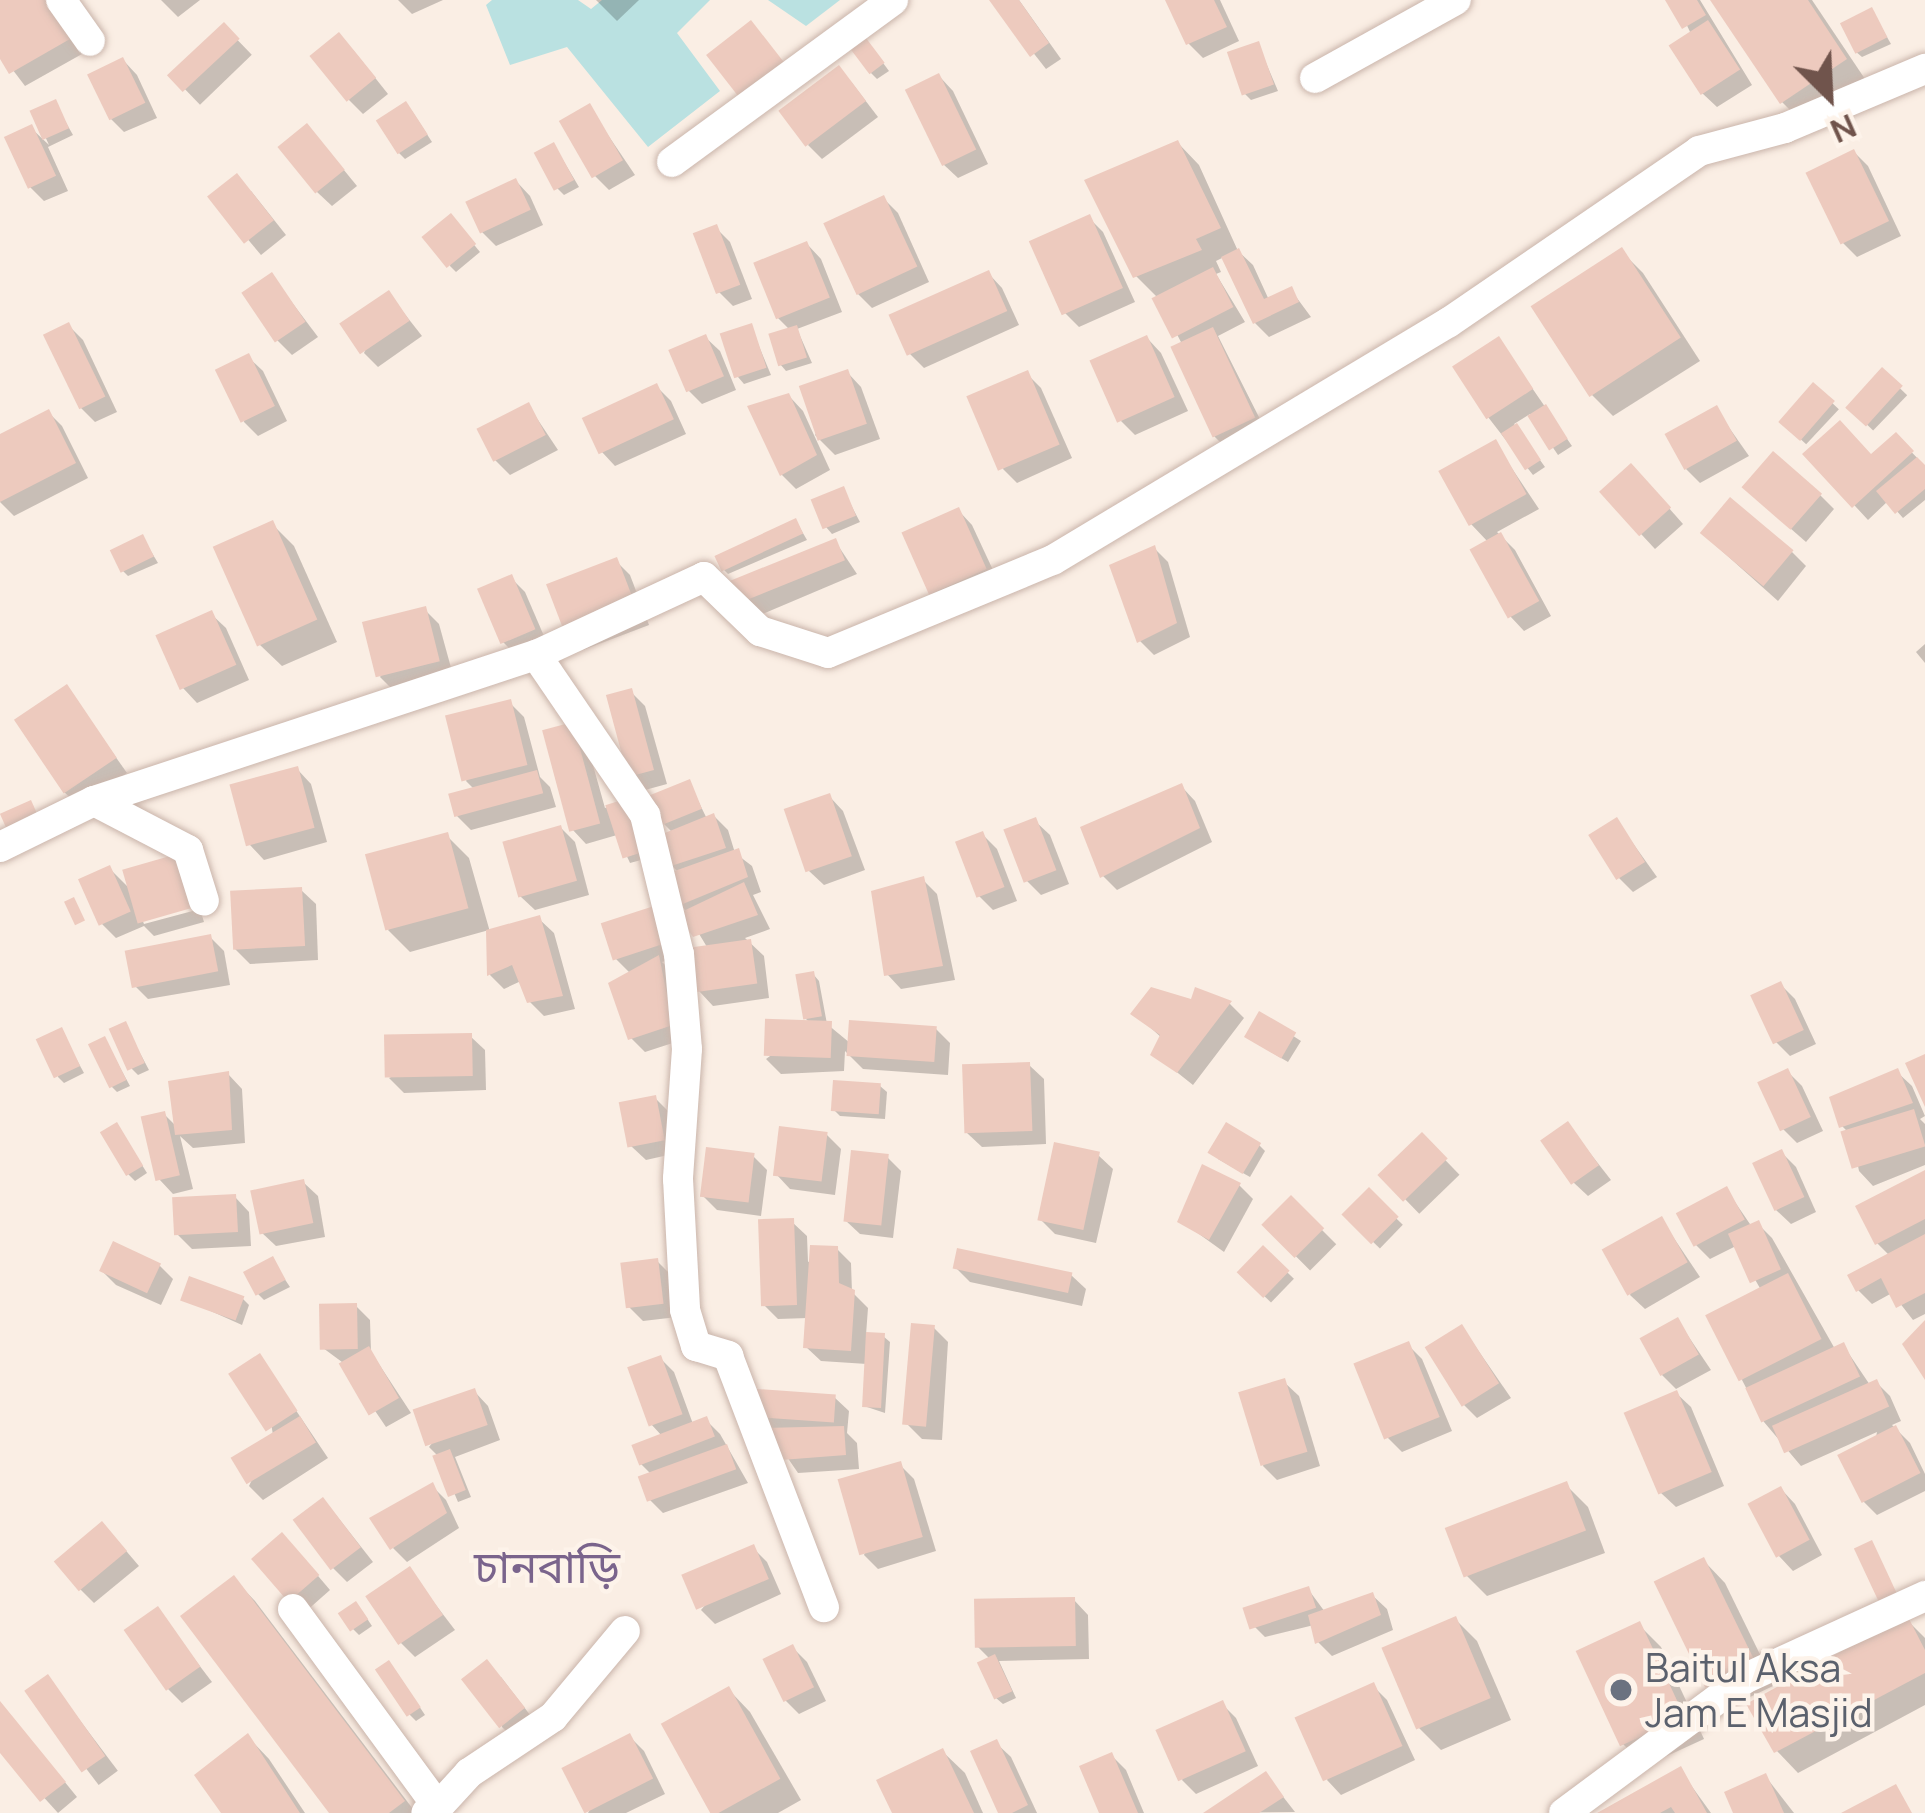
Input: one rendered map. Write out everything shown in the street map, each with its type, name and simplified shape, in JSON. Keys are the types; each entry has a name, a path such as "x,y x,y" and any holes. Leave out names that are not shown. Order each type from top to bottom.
{"street":[{"path":"61,0 90,41"},
{"path":"672,162 893,0"},
{"path":"1315,78 1456,0"},
{"path":"0,847 94,801 536,655 704,577 760,631 828,653 1053,560 1448,322 1699,151 1785,128 1925,69"},
{"path":"536,655 645,815 679,954 687,1049 678,1179 685,1310 696,1346 728,1356 824,1607"},
{"path":"94,801 188,850 204,902"},
{"path":"1564,1813 1746,1678 1925,1596"},
{"path":"293,1610 432,1810 469,1773 553,1717 625,1631"}],"water":[{"path":"492,0 578,0 591,9 602,0 710,0 677,33 720,91 648,147 567,47 510,65 486,5"},
{"path":"768,0 840,0 806,26"}],"building":[{"path":"0,0 48,0 70,39 9,74 0,59"},
{"path":"989,0 1019,0 1049,43 1030,57"},
{"path":"1165,0 1214,0 1227,27 1186,45"},
{"path":"1665,0 1697,0 1706,15 1682,29"},
{"path":"1710,0 1808,0 1847,59 1780,104"},
{"path":"1872,7 1887,37 1855,54 1840,23"},
{"path":"751,20 786,65 741,100 706,55"},
{"path":"1708,20 1740,69 1701,95 1669,46"},
{"path":"224,22 240,39 183,92 167,75"},
{"path":"339,32 376,78 347,102 309,56"},
{"path":"866,38 885,63 869,74 851,49"},
{"path":"1259,41 1274,84 1242,96 1227,52"},
{"path":"123,57 145,103 109,120 87,75"},
{"path":"839,65 866,101 805,147 778,111"},
{"path":"939,73 976,149 942,166 905,90"},
{"path":"56,99 69,128 43,140 30,111"},
{"path":"406,101 428,135 398,154 376,121"},
{"path":"590,103 623,160 592,178 559,121"},
{"path":"307,123 345,170 315,194 277,147"},
{"path":"32,124 56,176 28,189 4,137"},
{"path":"1178,140 1221,228 1196,239 1202,250 1133,278 1084,180"},
{"path":"554,142 574,180 554,191 534,153"},
{"path":"1854,149 1889,221 1841,245 1805,173"},
{"path":"237,173 274,220 244,244 207,196"},
{"path":"516,178 531,210 480,233 465,202"},
{"path":"884,195 917,267 857,295 823,223"},
{"path":"451,213 476,244 447,268 421,237"},
{"path":"1090,214 1123,288 1062,315 1029,241"},
{"path":"717,224 740,285 716,294 693,233"},
{"path":"807,241 830,298 776,319 753,263"},
{"path":"1622,247 1681,338 1589,397 1531,306"},
{"path":"1239,248 1264,299 1292,286 1299,302 1253,324 1221,257"},
{"path":"1213,267 1233,307 1172,338 1152,298"},
{"path":"989,270 1007,311 907,356 889,315"},
{"path":"272,272 306,322 275,342 241,293"},
{"path":"389,290 410,321 360,354 339,324"},
{"path":"69,322 105,397 79,409 43,335"},
{"path":"752,323 767,368 734,378 720,334"},
{"path":"797,325 807,358 778,366 768,334"},
{"path":"1213,327 1255,418 1213,437 1170,347"},
{"path":"706,334 724,376 686,392 668,350"},
{"path":"1147,335 1175,397 1117,423 1089,361"},
{"path":"1499,336 1533,389 1486,419 1452,366"},
{"path":"249,353 275,406 241,423 215,370"},
{"path":"1882,367 1903,386 1866,427 1845,408"},
{"path":"848,369 867,424 818,441 799,386"},
{"path":"1028,370 1060,445 998,471 966,396"},
{"path":"1813,382 1835,401 1800,441 1778,422"},
{"path":"657,383 674,419 599,454 582,418"},
{"path":"789,393 817,455 780,476 747,406"},
{"path":"529,402 546,435 493,462 476,429"},
{"path":"1546,404 1568,439 1549,450 1527,416"},
{"path":"1717,405 1737,441 1684,470 1665,434"},
{"path":"49,409 76,463 0,502 0,434"},
{"path":"1840,420 1871,454 1896,432 1914,451 1852,508 1802,454"},
{"path":"1517,423 1541,460 1525,470 1501,433"},
{"path":"1496,439 1527,494 1469,526 1438,471"},
{"path":"1773,451 1822,494 1791,530 1742,487"},
{"path":"1917,457 1925,465 1925,489 1895,514 1876,491"},
{"path":"1631,463 1671,508 1639,536 1599,492"},
{"path":"844,486 856,516 823,529 811,499"},
{"path":"1730,497 1794,550 1763,586 1700,533"},
{"path":"959,507 987,569 929,595 901,533"},
{"path":"796,518 803,533 722,571 714,556"},
{"path":"273,520 317,620 257,646 213,547"},
{"path":"1501,532 1539,601 1508,619 1470,549"},
{"path":"143,534 154,556 121,573 110,550"},
{"path":"836,538 845,560 736,604 727,582"},
{"path":"1155,545 1177,623 1137,643 1109,565"},
{"path":"617,557 637,610 566,637 546,584"},
{"path":"512,574 535,629 500,644 477,589"},
{"path":"426,606 440,661 376,677 362,622"},
{"path":"212,610 236,665 180,690 155,635"},
{"path":"67,684 117,758 64,794 14,720"},
{"path":"632,688 654,770 628,777 606,695"},
{"path":"511,699 527,765 461,781 445,715"},
{"path":"573,722 600,823 569,832 542,730"},
{"path":"298,766 315,828 246,846 229,784"},
{"path":"537,770 543,793 454,817 448,794"},
{"path":"690,779 702,809 661,825 649,795"},
{"path":"1182,783 1200,828 1100,878 1080,827"},
{"path":"830,793 852,856 805,872 784,809"},
{"path":"631,797 648,850 623,859 605,805"},
{"path":"31,800 41,822 10,836 0,814"},
{"path":"714,813 726,848 668,867 655,837"},
{"path":"1036,817 1056,870 1024,883 1003,830"},
{"path":"1617,817 1645,862 1616,880 1588,835"},
{"path":"561,825 577,881 518,898 502,842"},
{"path":"983,831 1005,887 976,898 955,842"},
{"path":"448,832 468,908 385,931 365,854"},
{"path":"739,848 748,877 678,906 669,873"},
{"path":"177,854 192,908 138,924 122,870"},
{"path":"110,865 131,912 99,926 78,879"},
{"path":"924,876 943,966 884,976 871,891"},
{"path":"744,882 758,915 693,937 677,914"},
{"path":"302,887 305,946 233,950 230,891"},
{"path":"74,897 85,921 75,925 64,902"},
{"path":"654,906 666,943 613,960 601,923"},
{"path":"540,915 563,996 527,1003 512,965 487,976 486,930"},
{"path":"211,934 218,971 132,988 125,951"},
{"path":"751,939 757,984 697,992 691,947"},
{"path":"659,955 673,1025 628,1040 608,983"},
{"path":"814,971 822,1016 803,1020 795,974"},
{"path":"1781,981 1804,1030 1773,1044 1750,995"},
{"path":"1151,987 1191,999 1195,987 1232,1001 1177,1073 1150,1055 1160,1035 1130,1014"},
{"path":"1259,1011 1296,1032 1281,1058 1244,1037"},
{"path":"765,1019 832,1021 831,1058 764,1056"},
{"path":"849,1020 937,1026 934,1062 846,1056"},
{"path":"126,1021 145,1063 127,1071 109,1029"},
{"path":"62,1027 80,1066 54,1078 36,1039"},
{"path":"472,1033 473,1076 385,1078 384,1035"},
{"path":"105,1036 126,1080 109,1088 88,1044"},
{"path":"1925,1054 1925,1107 1905,1063"},
{"path":"1030,1062 1032,1131 964,1133 962,1064"},
{"path":"1788,1068 1811,1117 1780,1131 1757,1082"},
{"path":"1898,1068 1913,1103 1839,1128 1829,1097"},
{"path":"229,1071 232,1130 175,1135 168,1081"},
{"path":"833,1080 881,1083 879,1114 831,1111"},
{"path":"656,1095 665,1140 627,1147 619,1102"},
{"path":"1914,1109 1925,1146 1852,1169 1840,1132"},
{"path":"165,1111 180,1175 155,1181 141,1117"},
{"path":"1568,1121 1599,1165 1571,1185 1540,1141"},
{"path":"117,1122 143,1166 126,1176 100,1132"},
{"path":"1226,1122 1261,1143 1243,1174 1207,1153"},
{"path":"779,1126 828,1132 822,1182 773,1176"},
{"path":"1422,1132 1448,1159 1403,1202 1377,1175"},
{"path":"1054,1142 1100,1152 1083,1230 1037,1220"},
{"path":"706,1147 755,1153 749,1203 700,1197"},
{"path":"1782,1149 1804,1197 1774,1211 1752,1163"},
{"path":"851,1150 889,1154 881,1226 843,1222"},
{"path":"1202,1164 1241,1183 1209,1240 1177,1222"},
{"path":"1925,1170 1925,1219 1875,1245 1855,1206"},
{"path":"304,1179 313,1223 260,1234 250,1190"},
{"path":"1727,1186 1745,1220 1694,1247 1676,1213"},
{"path":"1369,1187 1399,1217 1371,1244 1341,1215"},
{"path":"236,1194 238,1232 174,1235 172,1197"},
{"path":"1291,1195 1324,1228 1295,1258 1261,1225"},
{"path":"1662,1216 1688,1262 1627,1296 1602,1249"},
{"path":"794,1218 797,1305 761,1306 758,1219"},
{"path":"1759,1220 1781,1269 1750,1283 1728,1234"},
{"path":"1925,1234 1925,1293 1896,1308 1881,1278 1856,1292 1847,1275"},
{"path":"113,1241 161,1263 147,1293 99,1271"},
{"path":"810,1245 838,1246 839,1283 855,1290 851,1351 803,1348"},
{"path":"1263,1245 1290,1271 1263,1298 1237,1272"},
{"path":"957,1248 1072,1273 1068,1293 953,1269"},
{"path":"273,1256 286,1280 256,1296 243,1272"},
{"path":"658,1258 664,1304 626,1308 620,1263"},
{"path":"1788,1273 1822,1339 1739,1381 1705,1315"},
{"path":"189,1276 244,1296 236,1321 180,1300"},
{"path":"357,1303 358,1349 320,1350 319,1304"},
{"path":"1678,1317 1699,1355 1660,1376 1640,1338"},
{"path":"1925,1320 1925,1380 1902,1344"},
{"path":"911,1323 935,1325 926,1427 902,1425"},
{"path":"1462,1324 1499,1383 1462,1407 1425,1347"},
{"path":"866,1332 885,1333 881,1408 862,1407"},
{"path":"1409,1341 1440,1417 1384,1440 1353,1363"},
{"path":"1844,1342 1860,1376 1761,1423 1745,1388"},
{"path":"369,1346 399,1398 369,1415 339,1364"},
{"path":"260,1353 298,1411 266,1432 228,1374"},
{"path":"661,1355 683,1414 649,1427 627,1367"},
{"path":"1285,1378 1308,1452 1261,1466 1238,1392"},
{"path":"1877,1379 1889,1406 1784,1453 1772,1426"},
{"path":"475,1388 488,1425 425,1446 413,1409"},
{"path":"757,1389 836,1395 834,1422 755,1417"},
{"path":"1677,1390 1712,1472 1658,1495 1624,1413"},
{"path":"300,1416 316,1443 247,1484 231,1458"},
{"path":"707,1416 715,1437 639,1466 631,1445"},
{"path":"1896,1425 1921,1473 1862,1503 1837,1455"},
{"path":"844,1426 846,1455 781,1460 764,1428"},
{"path":"727,1444 736,1469 647,1502 638,1476"},
{"path":"450,1449 466,1490 448,1497 432,1456"},
{"path":"901,1461 923,1537 859,1555 838,1479"},
{"path":"1567,1481 1586,1530 1464,1577 1445,1528"},
{"path":"433,1482 447,1513 390,1550 369,1518"},
{"path":"1781,1486 1810,1540 1776,1558 1747,1504"},
{"path":"323,1497 361,1547 331,1570 293,1520"},
{"path":"102,1521 127,1551 79,1591 54,1561"},
{"path":"282,1532 319,1575 288,1602 251,1559"},
{"path":"1872,1540 1897,1594 1879,1603 1854,1548"},
{"path":"754,1544 769,1579 696,1610 681,1575"},
{"path":"1704,1557 1756,1663 1705,1688 1654,1582"},
{"path":"410,1566 443,1615 398,1645 365,1596"},
{"path":"234,1575 405,1801 389,1813 329,1813 180,1616"},
{"path":"1309,1586 1316,1608 1250,1630 1242,1608"},
{"path":"1373,1592 1381,1615 1315,1644 1308,1615"},
{"path":"1075,1597 1076,1646 975,1648 974,1599"},
{"path":"356,1601 368,1619 350,1632 338,1613"},
{"path":"158,1606 200,1667 166,1691 124,1630"},
{"path":"1907,1615 1925,1650 1925,1673 1774,1753 1746,1704"},
{"path":"1456,1616 1491,1698 1416,1730 1381,1648"},
{"path":"1640,1621 1684,1716 1620,1746 1576,1651"},
{"path":"793,1644 814,1687 783,1702 762,1659"},
{"path":"995,1654 1012,1691 994,1700 977,1662"},
{"path":"487,1659 525,1708 499,1728 461,1679"},
{"path":"389,1660 421,1707 407,1717 375,1670"},
{"path":"48,1674 105,1756 82,1773 24,1691"},
{"path":"1374,1682 1402,1746 1323,1781 1295,1717"},
{"path":"729,1686 780,1779 719,1813 710,1813 661,1724"},
{"path":"1223,1700 1246,1751 1178,1781 1155,1730"},
{"path":"0,1701 66,1782 40,1802 0,1753"},
{"path":"248,1733 300,1813 221,1813 194,1775"},
{"path":"630,1733 653,1778 584,1813 561,1768"},
{"path":"997,1739 1028,1805 1012,1813 998,1813 970,1751"},
{"path":"943,1748 974,1813 892,1813 876,1780"},
{"path":"1112,1752 1138,1813 1099,1813 1079,1766"},
{"path":"1681,1766 1707,1813 1675,1813 1671,1807 1660,1813 1597,1813"},
{"path":"1266,1771 1284,1797 1259,1813 1203,1813"},
{"path":"1766,1773 1784,1813 1733,1813 1724,1792"},
{"path":"1896,1784 1912,1813 1841,1813"}],"place":[{"name":"Baitul Aksa Jam E Masjid","path":"1621,1690"}],"district":[{"name":"চানবাড়ি","path":"547,1567"}]}
